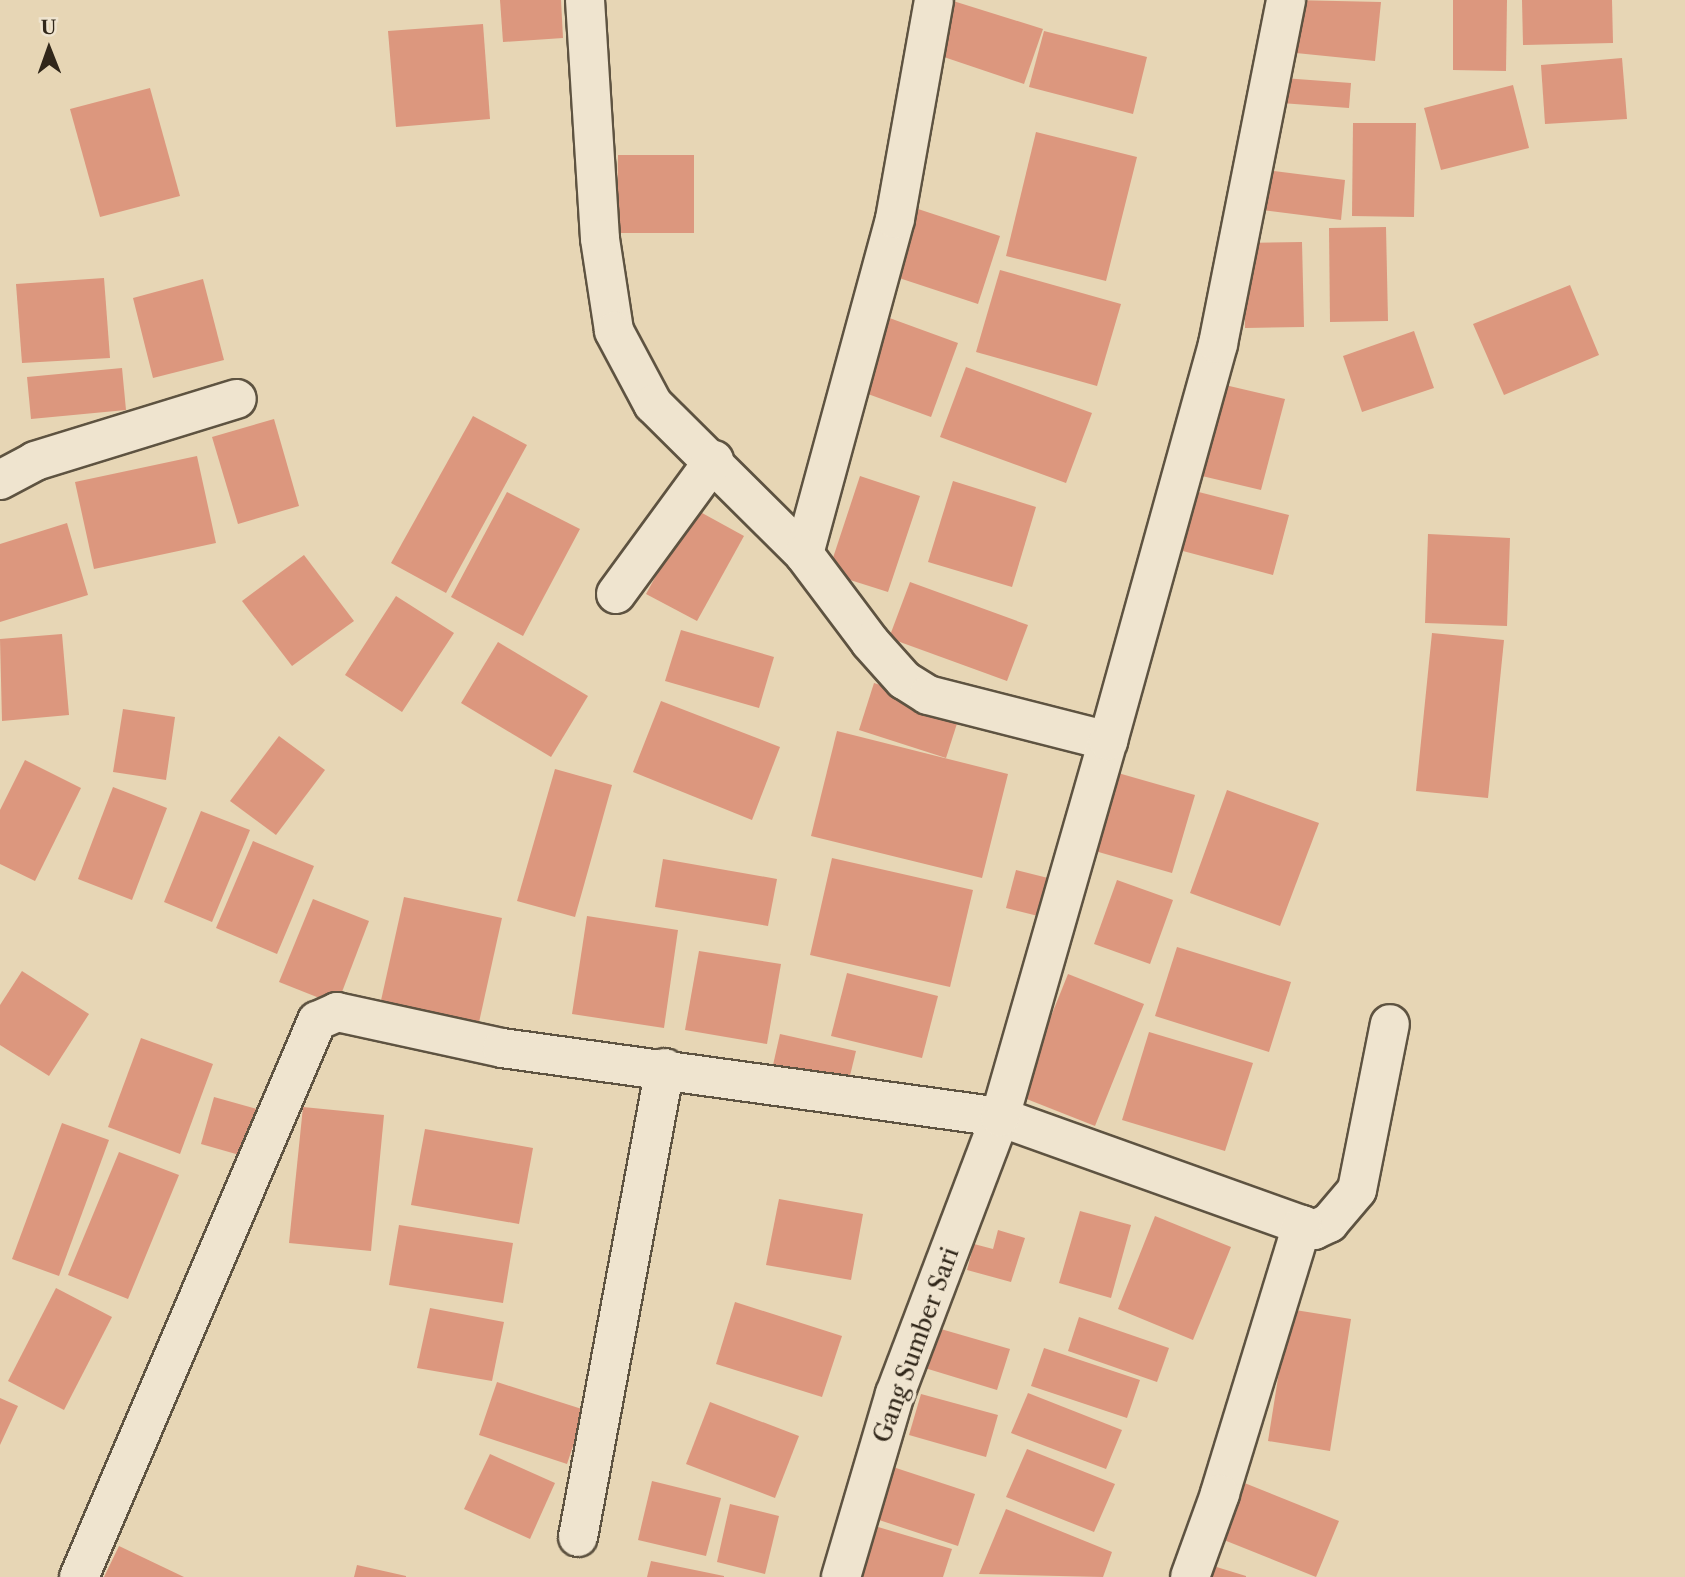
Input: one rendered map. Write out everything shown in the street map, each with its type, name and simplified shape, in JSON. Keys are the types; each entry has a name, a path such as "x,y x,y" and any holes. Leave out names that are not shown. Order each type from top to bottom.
{"street":[{"path":"584,0 600,239 614,331 653,404 714,460 804,554 904,680 928,695 1108,741"},
{"path":"804,554 895,219 934,0"},
{"name":"Gang Sumber Sari","path":"841,1577 895,1394 1000,1117 1108,741 1218,344 1286,0"},
{"path":"0,480 35,461 237,399"},
{"path":"616,594 714,460"},
{"path":"79,1577 317,1021 325,1014 337,1012 502,1048 665,1068 1000,1117 1314,1230 1329,1223 1357,1190 1390,1024"},
{"path":"578,1537 665,1068"},
{"path":"1189,1577 1220,1494 1302,1226"}],"building":[{"path":"500,0 561,0 563,38 503,42"},
{"path":"950,0 1043,29 1024,84 932,53"},
{"path":"1292,0 1381,2 1375,61 1286,52"},
{"path":"1453,0 1507,0 1506,71 1453,70"},
{"path":"1522,0 1612,0 1613,43 1523,45"},
{"path":"483,24 490,119 396,127 388,31"},
{"path":"1044,31 1147,57 1133,114 1029,87"},
{"path":"1622,58 1627,119 1545,124 1541,65"},
{"path":"1283,78 1351,83 1349,108 1281,103"},
{"path":"1513,85 1529,148 1441,170 1424,108"},
{"path":"150,88 180,196 100,217 70,109"},
{"path":"1353,123 1416,123 1414,217 1352,216"},
{"path":"1036,132 1137,157 1106,281 1006,256"},
{"path":"618,155 694,155 694,233 617,233"},
{"path":"1259,169 1345,180 1341,220 1254,209"},
{"path":"915,208 1000,236 978,304 893,276"},
{"path":"1386,227 1388,321 1330,322 1329,228"},
{"path":"1302,242 1304,327 1245,328 1243,243"},
{"path":"1000,270 1121,304 1097,386 976,352"},
{"path":"104,278 110,358 22,363 16,284"},
{"path":"203,279 224,360 153,378 133,298"},
{"path":"1570,285 1599,355 1504,395 1473,324"},
{"path":"884,316 958,343 931,417 857,390"},
{"path":"1414,331 1434,388 1362,412 1343,356"},
{"path":"966,367 1092,413 1066,483 940,437"},
{"path":"122,368 126,410 31,419 27,377"},
{"path":"1225,385 1285,399 1261,490 1202,476"},
{"path":"473,416 527,445 446,593 391,563"},
{"path":"274,419 299,506 238,524 212,437"},
{"path":"197,456 216,543 94,569 75,482"},
{"path":"860,476 920,496 888,592 828,573"},
{"path":"953,481 1036,507 1012,587 928,562"},
{"path":"1183,488 1289,515 1273,575 1168,547"},
{"path":"507,492 580,529 523,636 451,597"},
{"path":"693,508 744,536 697,621 646,594"},
{"path":"67,523 88,595 0,622 0,544"},
{"path":"1428,534 1510,538 1507,626 1425,623"},
{"path":"304,555 354,621 292,666 242,601"},
{"path":"910,582 1028,625 1007,681 889,638"},
{"path":"396,596 454,633 402,712 345,675"},
{"path":"681,630 774,657 759,708 665,681"},
{"path":"1432,633 1504,640 1488,798 1416,791"},
{"path":"62,634 69,715 2,721 0,639"},
{"path":"498,642 588,696 551,757 461,703"},
{"path":"874,683 961,711 946,758 859,730"},
{"path":"661,701 780,747 752,820 633,772"},
{"path":"123,709 175,717 166,780 113,772"},
{"path":"837,731 1008,774 982,878 811,836"},
{"path":"279,736 325,770 276,835 230,801"},
{"path":"25,760 81,788 35,881 0,864 0,810"},
{"path":"555,769 612,785 575,917 517,901"},
{"path":"1111,771 1195,795 1172,873 1088,849"},
{"path":"113,787 167,808 132,900 78,879"},
{"path":"1227,790 1319,823 1280,926 1190,893"},
{"path":"201,811 250,830 212,922 164,902"},
{"path":"253,841 314,866 277,954 216,928"},
{"path":"832,858 973,890 950,987 810,955"},
{"path":"663,859 777,879 768,926 655,907"},
{"path":"1016,870 1060,881 1050,919 1006,908"},
{"path":"1117,880 1173,900 1150,964 1094,944"},
{"path":"404,897 502,918 476,1036 378,1014"},
{"path":"313,899 369,921 337,1005 279,982"},
{"path":"587,916 678,930 664,1028 572,1014"},
{"path":"1177,947 1291,982 1269,1052 1155,1016"},
{"path":"699,951 781,964 767,1044 685,1030"},
{"path":"22,971 89,1014 49,1076 0,1045 0,1005"},
{"path":"847,973 938,996 922,1058 831,1036"},
{"path":"1068,974 1144,1004 1095,1126 1019,1096"},
{"path":"1149,1032 1253,1063 1225,1151 1122,1120"},
{"path":"780,1034 856,1051 846,1092 771,1074"},
{"path":"141,1038 213,1064 180,1154 108,1127"},
{"path":"214,1097 264,1111 250,1158 201,1144"},
{"path":"303,1107 384,1115 371,1251 289,1243"},
{"path":"62,1123 109,1140 59,1276 12,1259"},
{"path":"425,1129 533,1148 519,1224 411,1205"},
{"path":"119,1152 179,1175 128,1299 68,1275"},
{"path":"779,1199 863,1214 851,1280 766,1265"},
{"path":"1080,1211 1131,1225 1111,1298 1059,1283"},
{"path":"1155,1216 1231,1247 1193,1340 1118,1309"},
{"path":"399,1225 513,1243 503,1303 389,1285"},
{"path":"998,1230 1025,1238 1011,1282 967,1270 974,1244 993,1249"},
{"path":"56,1288 112,1317 64,1410 8,1381"},
{"path":"735,1302 842,1336 822,1397 716,1364"},
{"path":"430,1308 504,1322 492,1381 417,1368"},
{"path":"1289,1309 1351,1319 1330,1451 1268,1441"},
{"path":"1079,1317 1169,1348 1157,1382 1068,1351"},
{"path":"927,1325 1010,1349 997,1390 915,1365"},
{"path":"1044,1348 1140,1380 1127,1418 1031,1386"},
{"path":"497,1382 585,1410 567,1464 479,1435"},
{"path":"1028,1393 1122,1430 1106,1469 1011,1433"},
{"path":"921,1394 998,1415 986,1457 909,1435"},
{"path":"0,1398 18,1406 0,1445"},
{"path":"710,1402 799,1436 775,1498 686,1464"},
{"path":"1027,1449 1115,1484 1094,1532 1006,1497"},
{"path":"490,1454 555,1483 530,1539 464,1509"},
{"path":"893,1467 975,1494 958,1546 876,1519"},
{"path":"1237,1480 1339,1521 1316,1577 1214,1536"},
{"path":"652,1481 721,1498 706,1556 638,1540"},
{"path":"730,1504 779,1516 765,1574 717,1562"},
{"path":"1006,1509 1112,1552 1103,1577 979,1574"},
{"path":"868,1524 952,1549 943,1577 852,1577"},
{"path":"119,1546 184,1577 104,1577"},
{"path":"651,1561 724,1576 724,1577 647,1577"},
{"path":"357,1565 406,1576 406,1577 354,1577"},
{"path":"1210,1565 1246,1576 1246,1577 1206,1577"}]}
